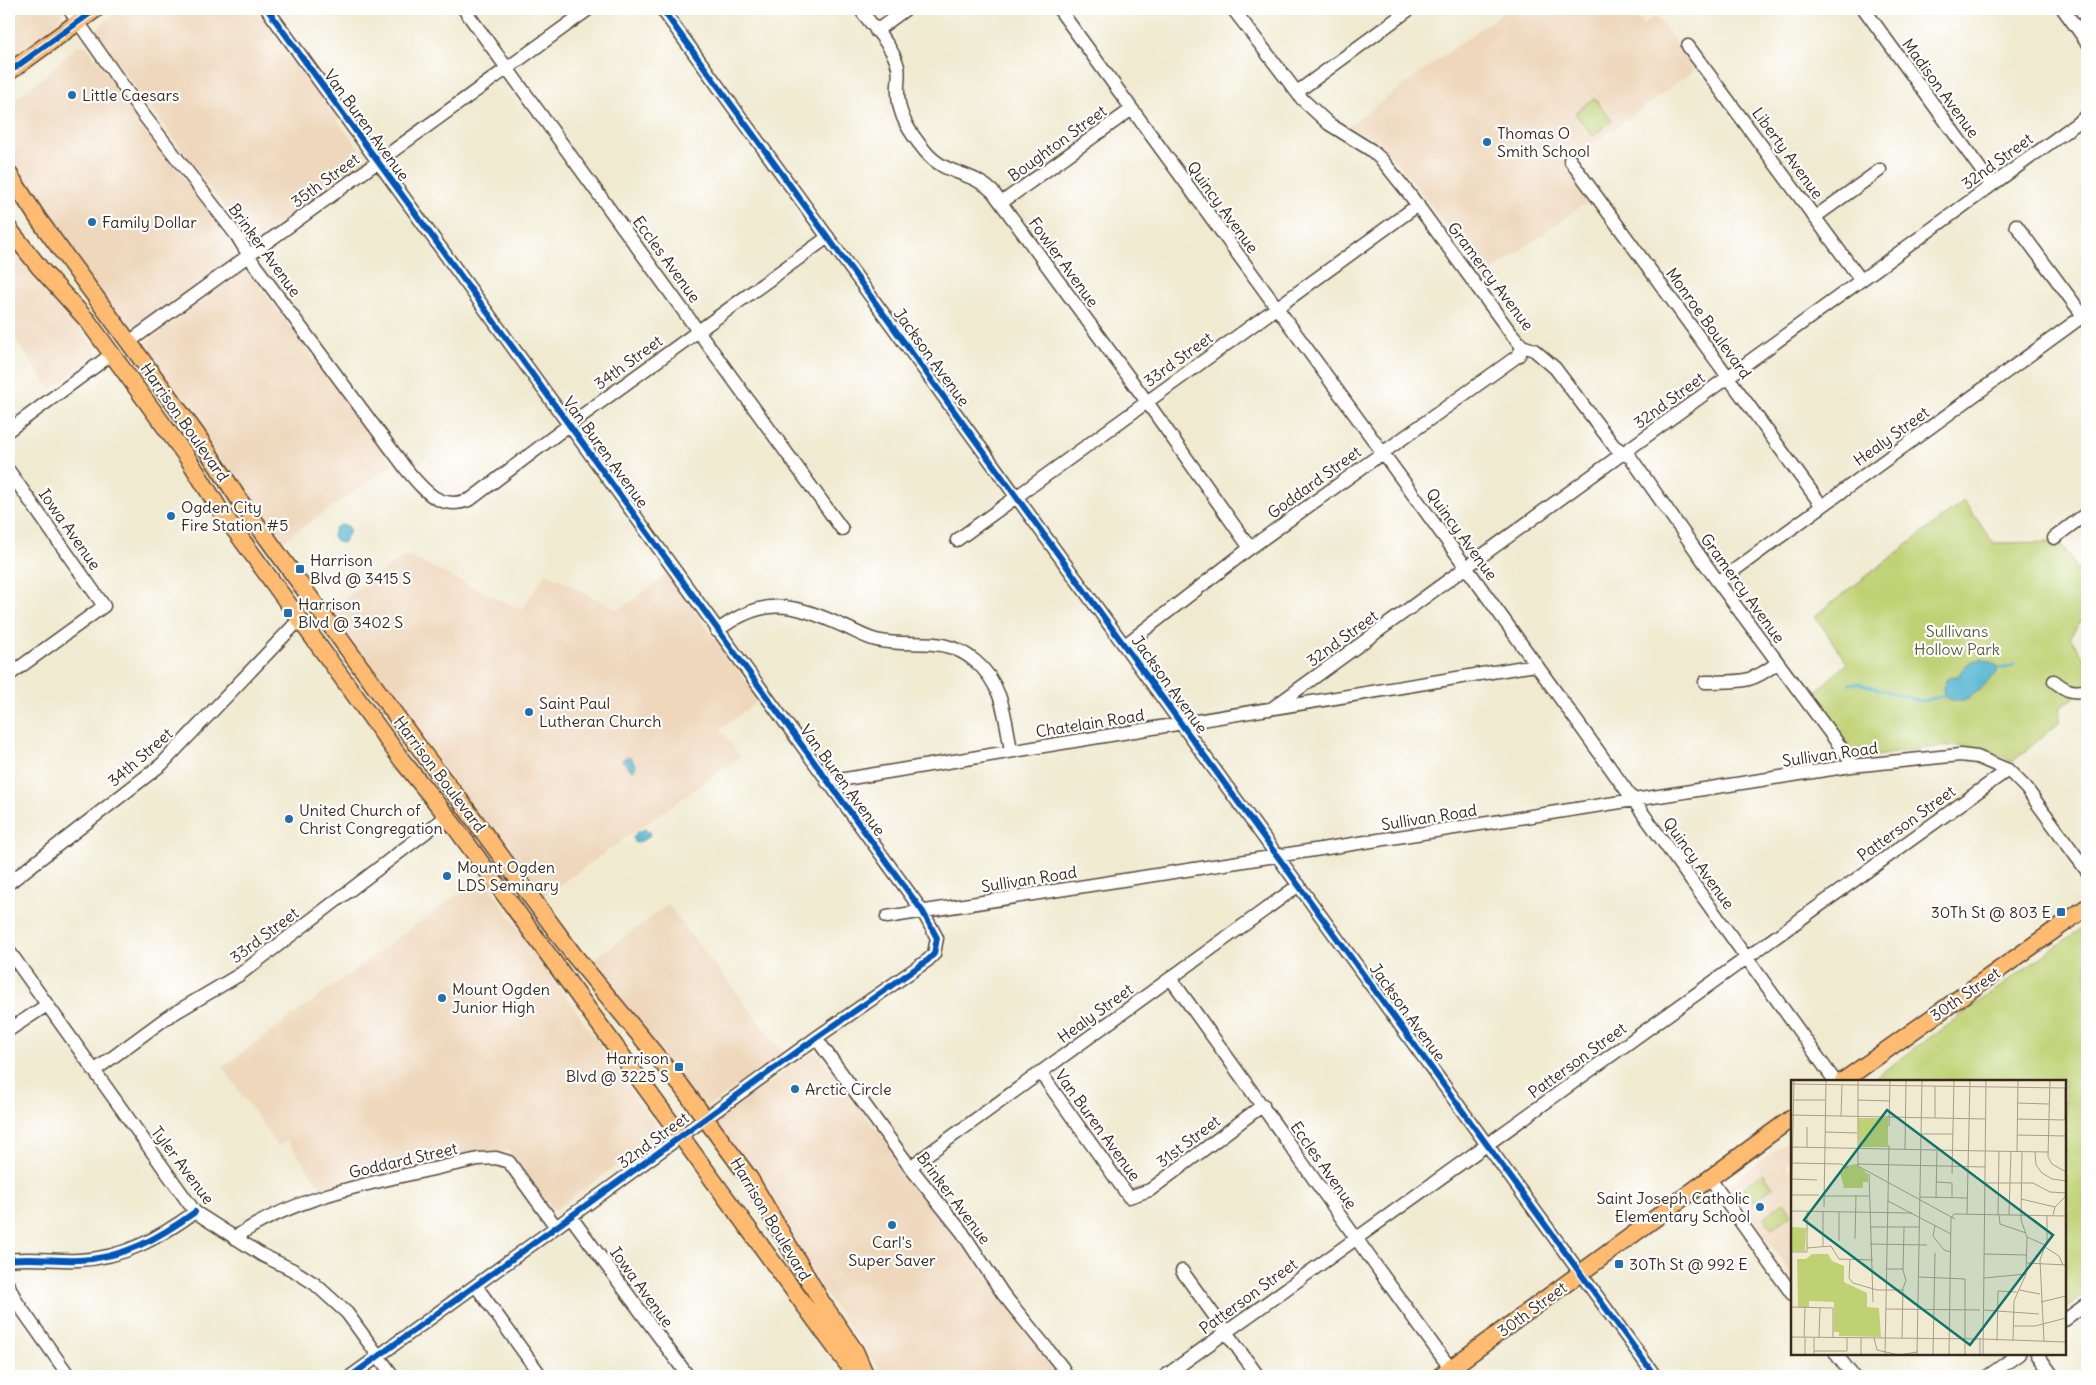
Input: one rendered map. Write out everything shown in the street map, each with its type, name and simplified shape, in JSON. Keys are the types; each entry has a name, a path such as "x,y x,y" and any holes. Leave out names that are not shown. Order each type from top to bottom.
{"main road":[{"path":"9,72 74,15 96,9"},
{"name":"Harrison Boulevard","path":"9,174 35,214 202,443 240,501 566,945 706,1118 759,1192 821,1301 855,1351 866,1376"},
{"name":"Harrison Boulevard","path":"9,229 40,268 76,307 112,354 189,460 220,510 404,763 447,816 856,1376"},
{"name":"30th Street","path":"1844,1080 2087,907"},
{"name":"30th Street","path":"1446,1373 1791,1119"}],"street":[{"name":"Van Buren Avenue","path":"266,9 923,912"},
{"name":"Eccles Avenue","path":"464,9 842,530"},
{"name":"35th Street","path":"129,342 589,9"},
{"name":"Jackson Avenue","path":"662,9 1655,1376"},
{"name":"Fowler Avenue","path":"860,9 890,50 898,67 898,102 908,128 933,160 949,170 979,180 993,192 1147,402 1250,548"},
{"path":"876,31 906,9"},
{"name":"Quincy Avenue","path":"1060,9 1466,567 1535,665 1635,800 1834,1080"},
{"name":"Gramercy Avenue","path":"1233,9 1297,92 1315,112 1329,124 1371,150 1382,160 1418,205 1510,332 1522,346 1534,350 1555,368 1614,446 1632,458 1718,582 1848,757 1851,766"},
{"path":"1297,92 1410,9"},
{"name":"Madison Avenue","path":"1864,9 1992,185"},
{"path":"2063,9 2087,42"},
{"name":"Brinker Avenue","path":"74,15 169,151 237,236 254,264 406,469 418,484 434,498 444,503"},
{"name":"Liberty Avenue","path":"1688,46 1861,280"},
{"name":"Boughton Street","path":"1001,203 1132,108"},
{"name":"32nd Street","path":"1271,710 2087,116"},
{"name":"Monroe Boulevard","path":"1570,160 1822,506"},
{"path":"1815,217 1880,170"},
{"name":"33rd Street","path":"957,540 1418,205"},
{"path":"2016,225 2085,318"},
{"name":"34th Street","path":"444,503 452,504 471,499 569,425 828,237"},
{"name":"Healy Street","path":"1718,582 2085,318"},
{"name":"Goddard Street","path":"1125,645 1250,548 1519,355 1522,346"},
{"path":"9,430 112,354"},
{"name":"Iowa Avenue","path":"9,471 104,606 9,675"},
{"path":"2054,538 2087,513"},
{"path":"717,631 729,622 757,609 785,606 814,613 876,640 929,642 959,650 984,669 996,686 1004,708 1011,750"},
{"name":"34th Street","path":"9,883 162,764 300,619"},
{"path":"1706,682 1746,681 1764,674 1777,663"},
{"name":"Chatelain Road","path":"827,782 1011,750 1271,710 1535,665"},
{"path":"2054,681 2065,690 2074,692 2087,690"},
{"name":"Sullivan Road","path":"887,917 1851,766 1960,755 1977,757 2008,770"},
{"path":"2008,770 2026,788 2087,871"},
{"name":"Patterson Street","path":"1165,1376 2008,770"},
{"name":"33rd Street","path":"94,1070 166,1018 239,975 447,816"},
{"name":"Healy Street","path":"910,1167 1299,885"},
{"name":"32nd Street","path":"351,1376 816,1038 928,960 934,954 937,938 923,912"},
{"name":"Tyler Avenue","path":"9,951 195,1212 234,1238 315,1284 347,1313 393,1376"},
{"name":"Eccles Avenue","path":"1171,979 1263,1105 1446,1373"},
{"path":"9,1030 47,1005"},
{"name":"Brinker Avenue","path":"816,1038 910,1167 962,1232 1003,1294 1062,1367 1067,1376"},
{"name":"Van Buren Avenue","path":"1040,1072 1130,1197"},
{"name":"31st Street","path":"1130,1197 1150,1190 1263,1105"},
{"name":"Goddard Street","path":"234,1238 254,1224 329,1194 478,1159 496,1158 509,1162 556,1227"},
{"path":"1710,1178 1791,1293"},
{"path":"9,1260 79,1260 121,1253 146,1244 195,1212"},
{"name":"Iowa Avenue","path":"571,1216 688,1376"},
{"path":"1182,1271 1258,1376"},
{"path":"9,1286 16,1301 69,1376"},
{"path":"476,1286 540,1376"},
{"path":"2066,1319 2087,1304"},
{"path":"1837,1355 1853,1376"},
{"path":"1988,1376 2018,1355"},
{"path":"2038,1355 2053,1376"}],"shaded area":[{"path":"9,9 60,9 62,15 60,21 9,58"},
{"path":"118,9 256,9 364,156 364,161 255,242 250,242 98,36 98,29"},
{"name":"Thomas O Smith School","path":"1507,9 1631,9 1643,25 1656,15 1694,70 1566,164 1591,199 1481,279 1473,268 1467,253 1397,161 1370,136 1347,127"},
{"path":"77,46 87,47 236,249 236,256 132,330 129,330 9,169 9,102 45,76"},
{"path":"9,229 100,355 51,390 9,332"},
{"path":"247,271 393,464 280,543 141,351 142,345 241,272"},
{"path":"406,555 521,610 546,573 619,610 668,574 759,700 720,729 741,757 539,899 328,610"},
{"name":"Mount Ogden Junior High","path":"482,876 661,1133 554,1211 507,1150 325,1193 287,1140 278,1147 223,1067"},
{"path":"668,905 783,1053 702,1111 586,965"},
{"path":"810,1053 816,1053 820,1056 956,1231 1063,1376 885,1376 709,1134 710,1126"},
{"name":"Saint Joseph Catholic Elementary School","path":"1791,1139 1791,1159 1787,1161 1786,1165 1791,1172 1791,1211 1784,1202 1773,1228 1791,1215 1791,1274 1730,1188 1733,1181"}],"green space":[{"path":"1594,98 1612,121 1593,136 1575,113"},
{"name":"Sullivans Hollow Park","path":"1964,501 1993,543 2059,542 2087,582 2087,612 2070,637 2087,663 2087,688 2061,707 2059,723 2012,762 1998,754 1983,749 1952,746 1859,758 1812,695 1847,663 1815,616"},
{"path":"2087,924 2087,1293 2066,1308 2066,1080 1871,1080"},
{"path":"1763,1173 1773,1187 1753,1201 1743,1188"},
{"path":"1784,1202 1791,1212 1791,1215 1772,1228 1764,1217"}],"water":[{"path":"340,525 348,526 350,531 343,543 337,542 333,536 335,528"},
{"path":"1982,659 1995,664 1998,669 1996,674 1972,696 1965,699 1951,700 1944,696 1943,687 1947,679 1959,675 1971,662"},
{"path":"626,757 631,758 636,766 634,770 631,770 622,760"},
{"path":"645,829 650,832 649,837 637,843 634,842 633,838 636,833"}],"waterway":[{"path":"1998,669 2014,665"},
{"path":"1849,684 1858,683 1921,701 1944,696"}],"cycle path":[{"path":"9,72 96,9"},
{"path":"267,9 923,912 937,938 934,954 928,960 816,1038 351,1376"},
{"path":"662,9 1655,1376"},
{"path":"9,1260 79,1260 111,1255 126,1251 154,1238 195,1212"}],"place":[{"name":"Little Caesars","path":"72,95"},
{"name":"Thomas O Smith School","path":"1487,142"},
{"name":"Family Dollar","path":"92,222"},
{"name":"Ogden City Fire Station #5","path":"171,516"},
{"name":"Harrison Blvd @ 3415 S","path":"300,569"},
{"name":"Harrison Blvd @ 3402 S","path":"288,613"},
{"name":"Saint Paul Lutheran Church","path":"529,712"},
{"name":"United Church of Christ Congregation","path":"289,819"},
{"name":"Mount Ogden LDS Seminary","path":"447,876"},
{"name":"30Th St @ 803 E","path":"2061,912"},
{"name":"Mount Ogden Junior High","path":"442,998"},
{"name":"Harrison Blvd @ 3225 S","path":"679,1067"},
{"name":"Arctic Circle","path":"795,1089"},
{"name":"Saint Joseph Catholic Elementary School","path":"1760,1207"},
{"name":"Carl's Super Saver","path":"892,1225"},
{"name":"30Th St @ 992 E","path":"1619,1264"}]}
